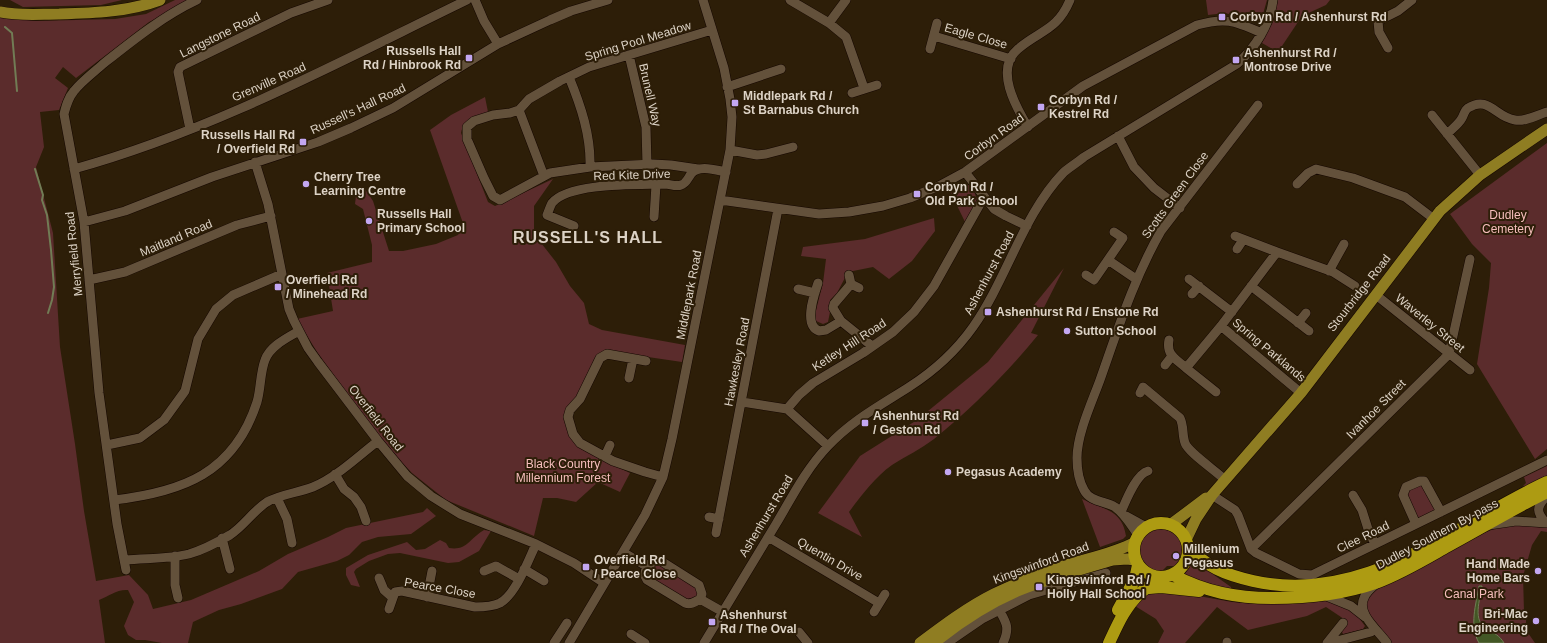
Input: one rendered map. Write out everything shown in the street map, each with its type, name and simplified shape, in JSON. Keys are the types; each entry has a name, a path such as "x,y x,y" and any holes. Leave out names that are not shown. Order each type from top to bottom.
{"highway":[{"name":"Dudley Southern By-pass","path":"1187,543 1201,560 1218,569 1241,578 1265,584 1312,586 1354,579 1380,570 1409,557 1505,503 1547,482"},
{"name":"Dudley Southern By-pass","path":"1169,576 1222,594 1264,598 1313,597 1353,590 1377,582 1412,566 1547,492"},
{"path":"1101,643 1135,579 1136,562 1134,551 1140,535 1158,523 1177,528 1187,543 1188,554 1185,562 1180,569 1144,590 1130,605 1109,643"},
{"path":"1136,562 1143,571 1150,575 1169,576"},
{"path":"1144,590 1153,587 1162,587 1222,594"}],"main road":[{"path":"0,12 22,15 101,12 130,8 160,0"},
{"path":"0,7 22,15"},
{"name":"Stourbridge Road","path":"1187,543 1196,519 1224,479 1301,393 1434,219 1454,198 1480,175 1547,129"},
{"name":"Stourbridge Road","path":"1170,525 1212,495"},
{"name":"Kingswinford Road","path":"920,643 949,621 993,594 1029,578 1068,564 1126,547 1140,535"},
{"name":"Kingswinford Road","path":"934,643 962,622 997,606 1019,591 1113,560 1127,559 1136,562"}],"street":[{"name":"Merryfield Road","path":"126,570 117,524 107,445 98,393 84,222 64,114 66,104 73,92 122,48 161,21 197,0"},
{"name":"Langstone Road","path":"190,129 178,72 180,67 291,13 328,0"},
{"name":"Grenville Road","path":"74,169 107,160 148,146 244,107 304,80 467,0"},
{"path":"475,0 484,21 498,44"},
{"name":"Russell's Hall Road","path":"84,222 125,211 212,177 318,142 392,108 498,44 557,17 608,0"},
{"name":"Middlepark Road","path":"571,640 645,515 663,477 696,325 730,150 732,117 724,68 703,0"},
{"path":"790,0 829,23 846,37 864,88"},
{"path":"829,23 846,0"},
{"path":"1028,127 1017,109 1009,85 1008,65 1016,50 1058,21 1070,0"},
{"name":"Ashenhurst Road","path":"704,643 814,462 828,446 855,422 933,370 955,349 973,326 989,300 1027,226 1043,200 1065,172 1084,157 1171,106 1237,64 1249,54 1262,32 1269,18 1273,0"},
{"path":"1388,48 1379,32 1378,21 1398,11 1412,0"},
{"name":"Corbyn Road","path":"720,200 819,214 849,212 910,198 965,172 1095,78 1197,25 1222,20 1231,20 1262,32"},
{"name":"Eagle Close","path":"930,49 937,23"},
{"name":"Spring Pool Meadow","path":"698,169 671,165 647,165 590,167 550,173 500,200 496,199 490,191 467,139 467,128 474,121 493,116 510,114 519,110 530,99 589,67 712,30"},
{"name":"Eagle Close","path":"934,36 1011,59"},
{"name":"Brunell Way","path":"629,55 646,127 647,165"},
{"path":"727,88 781,69"},
{"path":"569,77 586,128 590,167"},
{"path":"852,92 877,85"},
{"path":"1447,134 1459,122 1466,108 1478,103 1487,104 1504,118 1522,121 1547,112"},
{"name":"Scotts Green Close","path":"1140,535 1123,514 1114,506 1096,500 1087,495 1078,474 1077,458 1087,416 1144,260 1161,231 1258,105"},
{"path":"519,110 544,176"},
{"path":"1432,115 1480,175"},
{"path":"1118,136 1134,167 1154,188 1180,208"},
{"path":"730,150 757,155 792,147"},
{"name":"Overfield Road","path":"256,162 271,216 289,309 299,331 318,362 378,441 407,476 431,496 460,514 536,544 574,563 604,583"},
{"path":"698,169 726,172"},
{"name":"Red Kite Drive","path":"574,226 547,215 552,203 564,195 583,189 610,185 665,184 680,186 693,171 698,169"},
{"path":"1296,184 1308,173 1316,169 1353,178 1405,197 1434,219"},
{"path":"965,172 994,209 1027,226"},
{"path":"654,217 656,185"},
{"name":"Ketley Hill Road","path":"787,409 799,395 813,383 893,332 914,312 934,286 984,197"},
{"name":"Hawkesley Road","path":"716,533 778,209"},
{"name":"Maitland Road","path":"89,280 125,272 237,225 271,216"},
{"path":"1086,275 1094,280 1123,238 1114,232"},
{"path":"1237,249 1239,238 1329,271 1348,284"},
{"path":"1329,271 1344,245"},
{"name":"Spring Parklands","path":"1186,368 1232,312 1277,252"},
{"path":"1449,354 1470,259"},
{"path":"1108,260 1136,279"},
{"path":"107,445 140,438 164,420 185,391 198,339 216,309 233,294 282,274"},
{"path":"1189,279 1232,312"},
{"path":"853,282 834,304 834,308 841,321 872,346"},
{"path":"818,283 810,321 815,330 826,330 841,321"},
{"path":"1192,294 1199,286"},
{"path":"1251,286 1308,331"},
{"path":"798,289 815,293"},
{"name":"Waverley Street","path":"1376,295 1432,338 1449,354 1470,370"},
{"path":"1298,322 1306,313"},
{"name":"Spring Parklands","path":"1221,326 1301,393"},
{"path":"114,500 143,497 169,490 198,478 219,462 237,441 251,418 258,401 265,360 268,354 285,339 299,331"},
{"path":"1169,340 1168,347 1172,356 1216,392"},
{"path":"646,361 607,354 600,358 580,399 570,410 568,417 573,434 580,443 605,456 645,472 663,477"},
{"name":"Ivanhoe Street","path":"1251,549 1449,354"},
{"path":"1165,365 1172,356"},
{"path":"629,378 633,358"},
{"path":"1140,393 1143,387 1180,418 1182,422 1184,440 1188,448 1224,479"},
{"path":"742,402 787,409 828,446"},
{"path":"125,560 175,556 203,550 222,538 230,535 242,526 266,503 312,487 335,474 378,441"},
{"path":"605,456 610,445"},
{"name":"Clee Road","path":"1251,549 1291,571 1304,575 1312,575 1547,460"},
{"path":"1123,514 1137,481 1141,475 1148,472"},
{"path":"335,474 344,489 354,497 361,507 366,521"},
{"path":"1416,524 1403,495 1406,487 1420,481 1424,481 1441,512"},
{"path":"1212,495 1235,510 1251,549"},
{"path":"1353,495 1362,510 1368,530 1375,544"},
{"path":"1546,523 1538,512 1538,508 1547,496"},
{"path":"277,498 294,532 292,543"},
{"path":"709,517 719,519"},
{"path":"1484,526 1516,521 1546,523"},
{"name":"Quentin Drive","path":"768,537 879,603"},
{"path":"222,538 230,569"},
{"name":"Pearce Close","path":"389,609 395,592 402,591 475,607 484,607 499,603 507,598 512,592 536,544"},
{"path":"623,552 646,566"},
{"path":"175,556 175,585 178,598"},
{"path":"655,561 661,561 699,585 702,594 700,599 689,604 685,603 647,580 645,576 646,566 655,561"},
{"path":"484,571 496,566 519,579"},
{"path":"524,569 544,580"},
{"path":"427,597 432,570"},
{"name":"Kingswinford Road","path":"1049,589 1070,573"},
{"name":"Kingswinford Road","path":"947,643 982,619 997,606 1029,595 1106,573"},
{"path":"379,578 384,590 392,597"},
{"path":"1366,618 1363,609 1363,600 1366,594 1377,582"},
{"path":"874,612 886,594"},
{"path":"1324,595 1352,606 1366,618 1387,643"},
{"path":"700,599 723,612"},
{"path":"997,606 1008,627 1008,632 1003,643"},
{"path":"554,643 567,623"},
{"path":"1328,643 1343,623"},
{"path":"1328,643 1376,629"},
{"path":"561,632 571,640"},
{"path":"799,632 805,642"},
{"path":"631,634 642,642"}],"green space":[{"path":"10,0 122,0 101,5 23,7"},
{"path":"175,0 192,0 149,22 76,78 63,67 55,78 68,88 59,110 40,112 44,147 36,167 53,233 60,347 84,511 96,581 129,575 148,595 153,609 191,600 259,571 288,554 346,528 423,512 427,508 436,516 411,534 378,537 362,542 349,555 337,561 298,572 282,589 241,604 219,610 193,622 188,643 162,643 136,640 128,635 124,626 134,602 128,590 124,590 99,600 105,643 0,643 0,17 36,21 115,19 146,14"},
{"path":"1206,0 1267,0 1261,21 1256,22 1225,13 1208,15"},
{"path":"1278,0 1330,0 1326,5 1302,16 1278,52 1262,43 1273,22"},
{"name":"Black Country Millennium Forest","path":"485,97 488,112 475,117 468,122 461,133 488,202 495,206 553,179 534,206 534,234 556,262 570,286 584,303 589,324 602,330 685,345 682,362 607,351 600,353 594,359 591,370 566,426 602,460 630,473 620,492 598,482 576,502 557,498 543,498 534,536 446,500 412,473 385,445 317,352 297,319 333,311 327,273 372,262 372,245 363,209 355,204 357,187 363,186 373,201 389,251 403,251 436,244 458,235 464,226 430,130 451,115"},
{"name":"Dudley Cemetery","path":"1547,143 1547,449 1535,459 1477,364 1489,288 1491,263 1472,244 1450,214"},
{"path":"961,182 972,188 977,199 973,210 965,222 948,187"},
{"path":"934,218 935,231 912,261 889,279 873,267 848,272 837,293 830,300 831,307 828,322 823,324 816,321 815,314 823,283 826,259 801,256 803,247 865,239"},
{"path":"1064,268 1031,333 1038,335 1014,363 975,402 934,439 892,465 880,475 849,512 862,537 818,513 860,456 917,420 988,362"},
{"path":"1547,466 1547,477 1524,488 1523,486 1526,483 1524,477"},
{"path":"1420,483 1437,509 1417,519 1406,494 1407,490"},
{"path":"1082,499 1104,508 1116,515 1124,527 1126,536 1123,539 1100,547"},
{"name":"Canal Park","path":"1516,525 1547,528 1547,532 1541,531 1532,545 1523,576 1526,630 1535,643 1391,643 1368,613 1366,609 1367,600 1376,589 1477,536 1501,526"},
{"path":"1158,528 1166,529 1172,532 1177,536 1182,547 1180,560 1176,566 1167,566 1161,572 1145,565 1141,558 1140,552 1140,544 1144,538 1150,532"},
{"path":"484,530 491,531 479,551 459,562 448,563 400,553 388,554 369,561 356,569 354,572 360,587 351,585 346,575 346,568 368,555 407,542 416,550 425,549 440,540 446,543 449,548 460,548 468,544"},
{"path":"1194,560 1214,572 1214,575 1231,587 1231,590 1217,588 1184,575"},
{"path":"658,563 698,587 697,596 689,601 649,579 649,568"},
{"path":"1152,593 1182,593 1232,602 1258,604 1291,604 1326,600 1348,608 1365,626 1363,629 1343,634 1341,630 1347,621 1326,607 1307,616 1248,630 1217,607 1185,643 1158,643 1164,631 1156,619 1135,606 1147,595"}],"shaded area":[{"path":"1479,586 1482,586 1478,610 1480,621 1482,625 1499,637 1504,643 1479,643 1474,629 1474,615"}],"waterway":[{"path":"5,27 12,33 17,91"},
{"path":"35,169 47,215 51,250 54,287 48,313"}],"place":[{"name":"Corbyn Rd / Ashenhurst Rd","path":"1222,17"},
{"name":"Russells Hall Rd / Hinbrook Rd","path":"469,58"},
{"name":"Ashenhurst Rd / Montrose Drive","path":"1236,60"},
{"name":"Middlepark Rd / St Barnabus Church","path":"735,103"},
{"name":"Corbyn Rd / Kestrel Rd","path":"1041,107"},
{"name":"Russells Hall Rd / Overfield Rd","path":"303,142"},
{"name":"Cherry Tree Learning Centre","path":"306,184"},
{"name":"Corbyn Rd / Old Park School","path":"917,194"},
{"name":"Russells Hall Primary School","path":"369,221"},
{"name":"Overfield Rd / Minehead Rd","path":"278,287"},
{"name":"Ashenhurst Rd / Enstone Rd","path":"988,312"},
{"name":"Sutton School","path":"1067,331"},
{"name":"Ashenhurst Rd / Geston Rd","path":"865,423"},
{"name":"Pegasus Academy","path":"948,472"},
{"name":"Millenium Pegasus","path":"1176,556"},
{"name":"Overfield Rd / Pearce Close","path":"586,567"},
{"name":"Hand Made Home Bars","path":"1538,571"},
{"name":"Kingswinford Rd / Holly Hall School","path":"1039,587"},
{"name":"Bri-Mac Engineering","path":"1536,621"},
{"name":"Ashenhurst Rd / The Oval","path":"712,622"}],"district":[{"name":"RUSSELL'S HALL","path":"588,237"}]}
